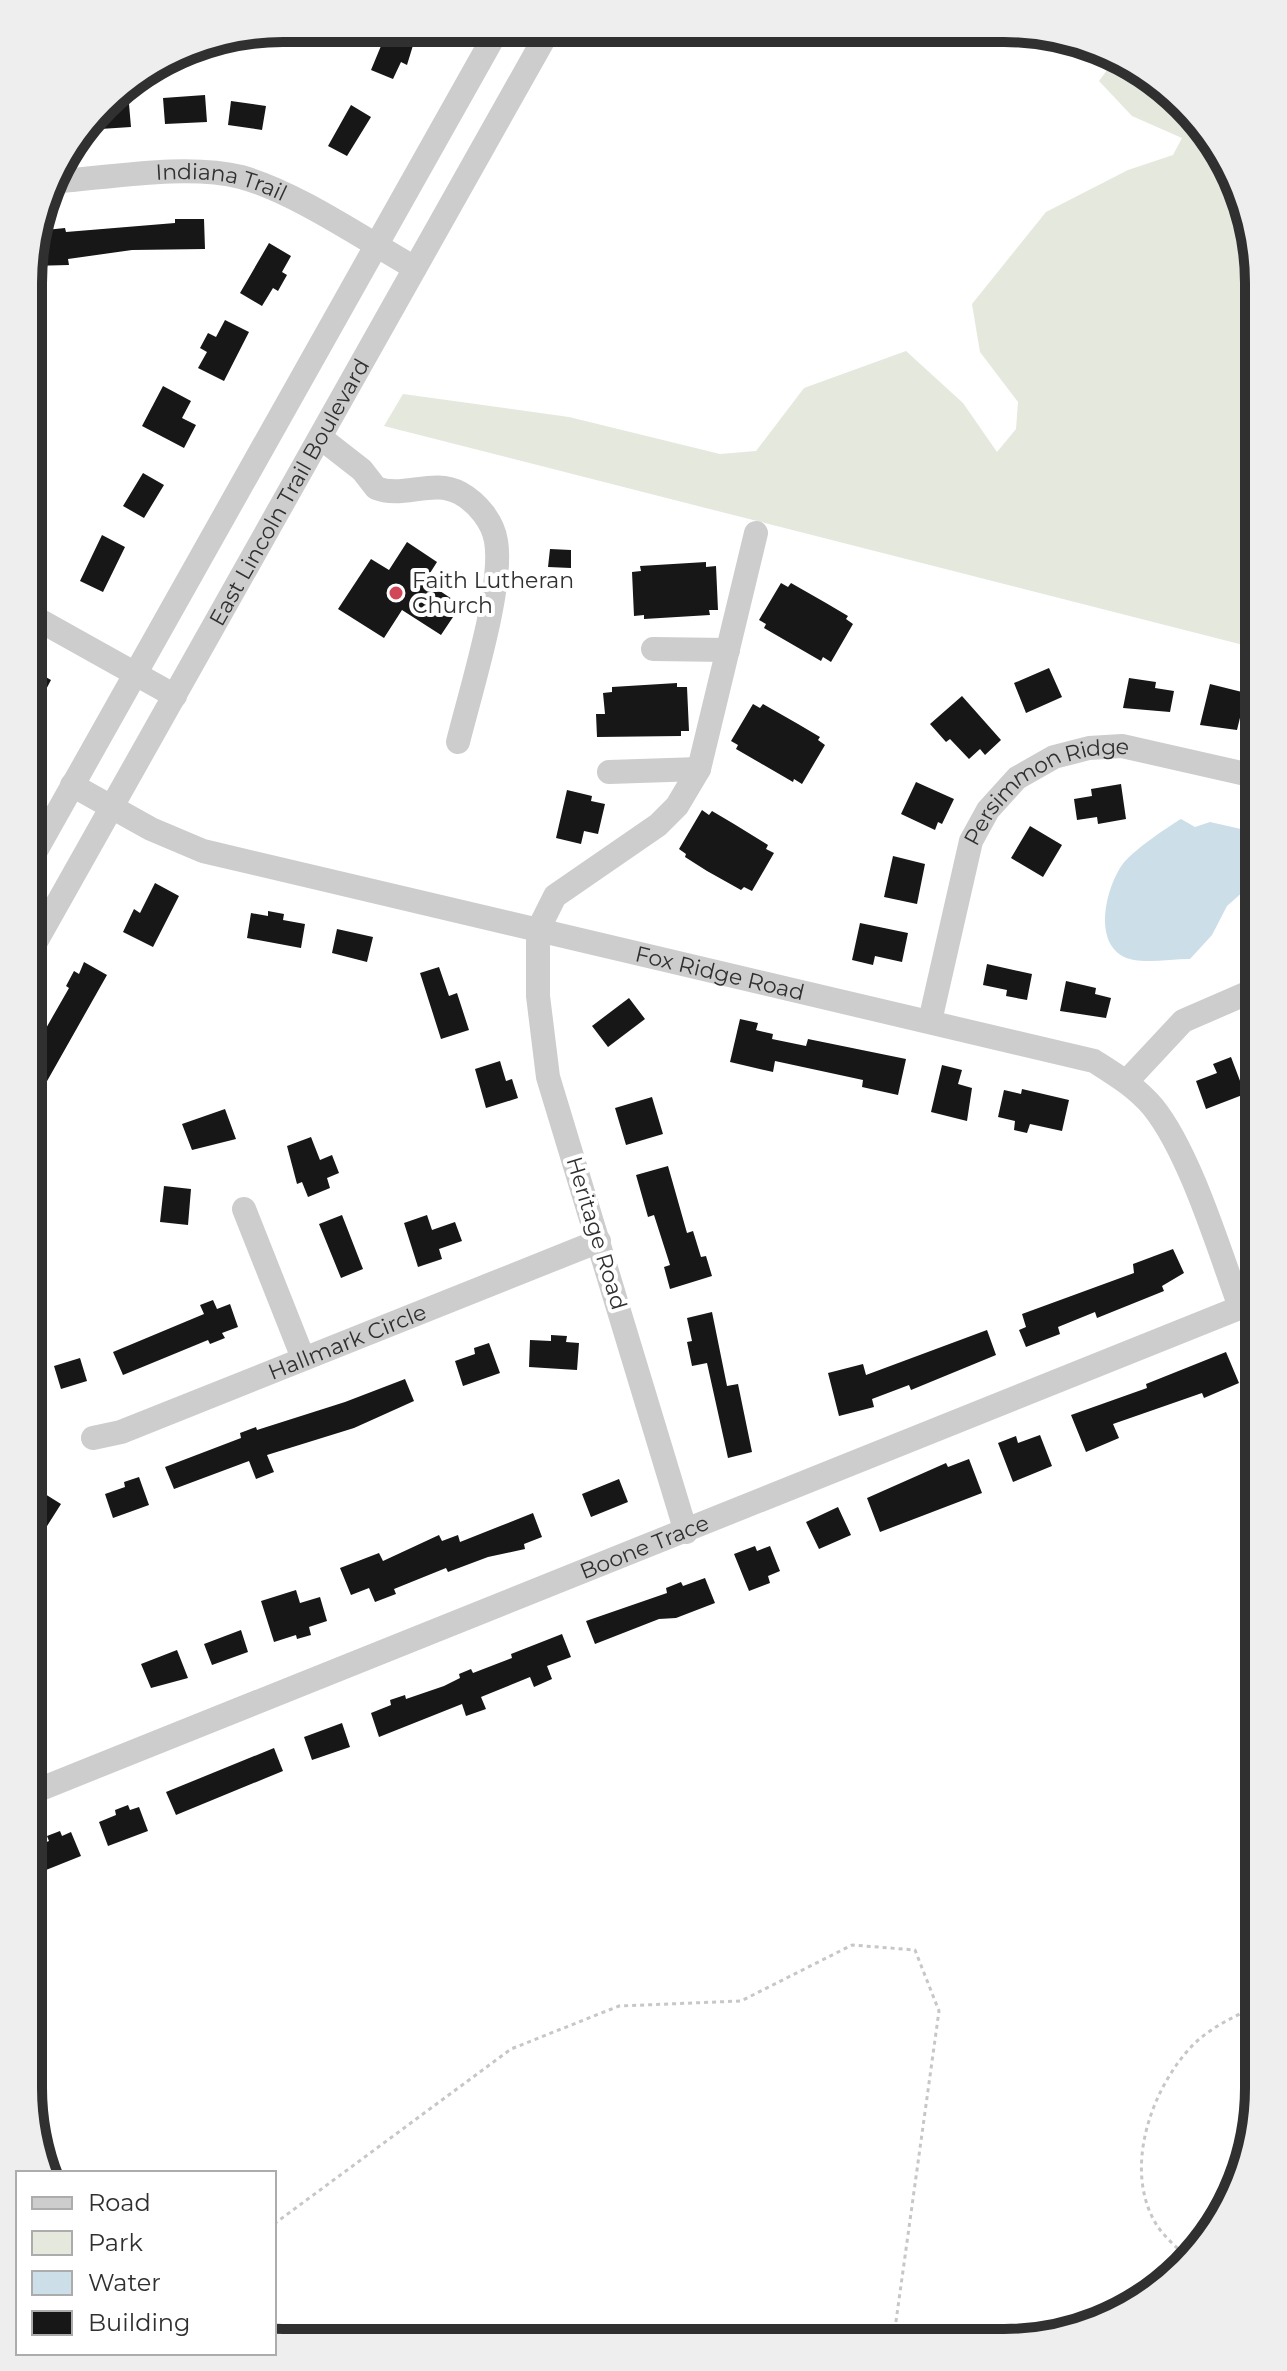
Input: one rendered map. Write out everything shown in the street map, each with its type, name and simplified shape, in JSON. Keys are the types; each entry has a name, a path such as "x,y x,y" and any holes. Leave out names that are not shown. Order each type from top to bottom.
{"street":[{"name":"East Lincoln Trail Boulevard","path":"42,839 491,42"},
{"name":"East Lincoln Trail Boulevard","path":"42,931 542,42"},
{"name":"Indiana Trail","path":"65,181 181,173 240,177 275,190 415,268"},
{"path":"321,438 362,470 376,488 392,491 448,488 471,500 490,523 496,538 498,570 458,742"},
{"path":"538,930 555,896 658,825 677,806 699,769 756,533"},
{"path":"42,622 175,696"},
{"path":"653,649 728,650"},
{"name":"Persimmon Ridge","path":"930,1021 971,841 988,810 1017,778 1054,757 1089,748 1122,746 1245,774"},
{"path":"609,772 699,769"},
{"name":"Fox Ridge Road","path":"72,785 203,851 1094,1061 1127,1081 1152,1107 1175,1140 1244,1291"},
{"name":"Heritage Road","path":"538,930 538,996 548,1077 686,1532"},
{"path":"1127,1081 1183,1021 1245,994"},
{"path":"244,1209 303,1358"},
{"name":"Hallmark Circle","path":"93,1438 121,1432 599,1241"},
{"name":"Boone Trace","path":"42,1788 1244,1305"}],"path":[{"path":"276,2223 511,2049 619,2006 741,2001 852,1945 915,1950 939,2011 895,2329"},
{"path":"1181,2252 1156,2224 1144,2190 1142,2152 1150,2113 1167,2081 1191,2048 1217,2025 1244,2012"}],"green space":[{"path":"1110,66 1163,102 1204,149 1232,205 1240,236 1245,283 1245,645 384,426 403,394 569,417 720,454 756,451 804,388 906,351 963,403 997,452 1016,429 1018,402 980,352 972,304 1046,212 1128,170 1173,155 1182,138 1132,116 1099,81"}],"water":[{"path":"1181,819 1195,827 1210,822 1241,829 1245,835 1245,890 1227,906 1212,935 1190,959 1134,960 1120,955 1111,945 1105,919 1110,890 1122,865 1149,840"}],"building":[{"path":"383,42 414,42 407,65 401,62 393,79 371,70"},
{"path":"205,95 207,122 165,124 163,98"},
{"path":"231,101 266,106 262,130 228,125"},
{"path":"122,104 129,104 131,127 98,129 102,124"},
{"path":"351,105 371,117 347,156 328,146"},
{"path":"175,219 204,219 205,249 132,250 68,259 69,265 43,266 48,230 65,228 66,232 175,223"},
{"path":"269,243 291,256 282,272 287,275 278,291 273,288 262,306 240,293"},
{"path":"225,320 249,332 224,381 198,368 207,352 200,348 208,333 216,337"},
{"path":"163,386 191,401 182,418 196,425 184,448 142,426"},
{"path":"143,473 164,485 144,518 123,506"},
{"path":"102,535 125,547 103,592 80,581"},
{"name":"Faith Lutheran Church","path":"407,542 437,562 425,581 461,605 441,635 402,610 384,638 338,609 371,559 389,570"},
{"path":"550,549 571,550 571,568 548,567"},
{"path":"706,562 706,567 716,566 718,610 709,610 710,615 644,619 644,615 634,616 632,572 641,571 640,566"},
{"path":"781,583 788,587 791,583 848,616 846,619 853,624 831,662 823,657 821,661 764,628 766,624 759,620"},
{"path":"1049,668 1062,697 1026,713 1014,683"},
{"path":"42,675 51,680 42,697"},
{"path":"1129,678 1156,682 1155,688 1174,691 1170,712 1123,708"},
{"path":"677,683 677,687 687,687 689,731 681,731 681,736 597,737 596,714 605,714 603,693 612,692 612,687"},
{"path":"1210,684 1245,693 1237,730 1200,725"},
{"path":"962,696 1001,740 985,755 980,749 969,759 950,739 946,742 930,724"},
{"path":"753,704 760,708 763,704 820,737 818,740 825,745 802,784 794,779 793,782 736,749 738,745 731,741"},
{"path":"916,782 954,799 942,824 938,822 935,830 901,814"},
{"path":"1121,784 1126,819 1098,824 1097,817 1077,820 1074,799 1092,796 1091,789"},
{"path":"567,790 592,796 591,801 605,804 598,834 584,831 581,844 556,838"},
{"path":"702,810 709,815 712,811 734,824 768,845 766,849 774,853 752,891 744,887 741,890 707,871 685,857 686,854 679,849"},
{"path":"1030,826 1062,845 1043,877 1011,858"},
{"path":"893,856 925,864 917,904 884,897"},
{"path":"155,883 179,896 153,947 123,932 134,909 140,913"},
{"path":"268,911 284,914 283,920 305,924 301,948 247,938 251,913 268,916"},
{"path":"860,923 908,933 902,962 875,956 873,965 852,960"},
{"path":"337,929 373,937 367,962 332,953"},
{"path":"84,962 107,975 42,1090 42,1035 69,988 66,986 74,971 79,974"},
{"path":"987,964 1032,974 1027,1000 1006,996 1007,990 983,985"},
{"path":"439,967 449,996 457,993 469,1030 441,1039 420,973"},
{"path":"1066,981 1096,988 1095,994 1111,998 1106,1018 1060,1011"},
{"path":"629,998 645,1019 608,1047 592,1026"},
{"path":"740,1019 758,1023 756,1030 773,1034 772,1039 806,1046 808,1039 906,1059 898,1095 862,1087 863,1080 775,1061 773,1072 730,1062"},
{"path":"1231,1057 1245,1094 1206,1109 1196,1081 1217,1073 1213,1064"},
{"path":"500,1061 506,1081 512,1079 518,1098 486,1108 475,1069"},
{"path":"942,1065 962,1070 958,1084 972,1088 967,1121 931,1112"},
{"path":"1022,1089 1069,1100 1062,1131 1030,1124 1027,1133 1014,1130 1015,1121 998,1117 1004,1090 1021,1094"},
{"path":"652,1097 663,1134 626,1145 615,1108"},
{"path":"225,1109 236,1139 192,1150 182,1124"},
{"path":"311,1137 320,1160 332,1155 339,1173 327,1178 330,1188 308,1197 302,1182 297,1184 287,1146"},
{"path":"668,1166 687,1233 693,1231 701,1257 706,1256 712,1276 670,1289 664,1267 670,1265 654,1215 648,1217 636,1175"},
{"path":"164,1186 191,1189 188,1225 160,1222"},
{"path":"342,1215 363,1269 341,1278 319,1224"},
{"path":"427,1215 432,1230 455,1222 462,1241 439,1249 442,1259 418,1267 404,1223"},
{"path":"1173,1249 1184,1273 1162,1286 1164,1291 1097,1318 1095,1312 1058,1327 1060,1334 1026,1347 1019,1330 1026,1327 1022,1314 1134,1273 1133,1264"},
{"path":"213,1300 217,1309 230,1304 238,1327 222,1333 225,1338 210,1344 208,1340 123,1375 113,1352 204,1314 200,1305"},
{"path":"712,1312 727,1386 738,1384 752,1452 728,1458 707,1363 692,1366 687,1342 692,1341 687,1318"},
{"path":"987,1330 996,1355 911,1390 909,1385 872,1399 874,1407 839,1416 828,1373 863,1364 866,1375"},
{"path":"551,1335 567,1336 566,1342 579,1343 577,1370 529,1367 530,1340 551,1341"},
{"path":"489,1343 500,1373 463,1386 455,1361 475,1354 474,1348"},
{"path":"1226,1352 1239,1383 1204,1398 1202,1393 1113,1424 1119,1438 1086,1452 1071,1415 1147,1388 1146,1384"},
{"path":"80,1358 87,1381 61,1389 54,1366"},
{"path":"405,1379 414,1401 354,1428 267,1455 274,1472 256,1479 249,1461 174,1489 165,1467 241,1438 240,1433 256,1427 257,1430 345,1402"},
{"path":"1040,1435 1052,1466 1013,1482 998,1443 1016,1436 1018,1443"},
{"path":"969,1459 982,1493 880,1532 867,1498 946,1463 948,1467"},
{"path":"139,1477 149,1505 113,1518 105,1494 125,1487 124,1482"},
{"path":"619,1479 628,1502 591,1517 582,1494"},
{"path":"42,1492 61,1504 42,1534"},
{"path":"838,1507 851,1535 819,1549 806,1522"},
{"path":"533,1513 542,1537 524,1544 525,1549 488,1557 448,1572 446,1568 394,1589 396,1594 375,1602 369,1588 351,1595 340,1568 379,1553 383,1561 439,1535 442,1541 458,1535 460,1542"},
{"path":"755,1546 757,1551 770,1546 780,1571 768,1576 770,1583 749,1591 734,1554"},
{"path":"705,1578 715,1603 676,1618 659,1619 595,1644 586,1621 667,1593 666,1588 681,1582 683,1586"},
{"path":"296,1590 300,1603 320,1597 327,1621 309,1627 311,1635 297,1639 296,1635 274,1642 261,1601"},
{"path":"241,1630 248,1652 212,1665 204,1644"},
{"path":"562,1634 571,1657 547,1666 552,1679 534,1687 530,1677 481,1697 486,1709 466,1716 462,1704 379,1737 371,1713 391,1705 390,1700 405,1695 406,1699 444,1686 460,1678 459,1674 471,1669 473,1673 512,1658 511,1654"},
{"path":"177,1650 188,1678 151,1688 141,1664"},
{"path":"342,1723 350,1747 312,1760 304,1737"},
{"path":"274,1748 283,1771 176,1815 166,1792"},
{"path":"128,1805 130,1810 139,1807 148,1831 108,1846 99,1822 116,1815 115,1810"},
{"path":"60,1831 62,1836 71,1832 81,1856 42,1872 42,1844 49,1841 47,1836"}],"place":[{"name":"Faith Lutheran Church","path":"396,593"}]}
